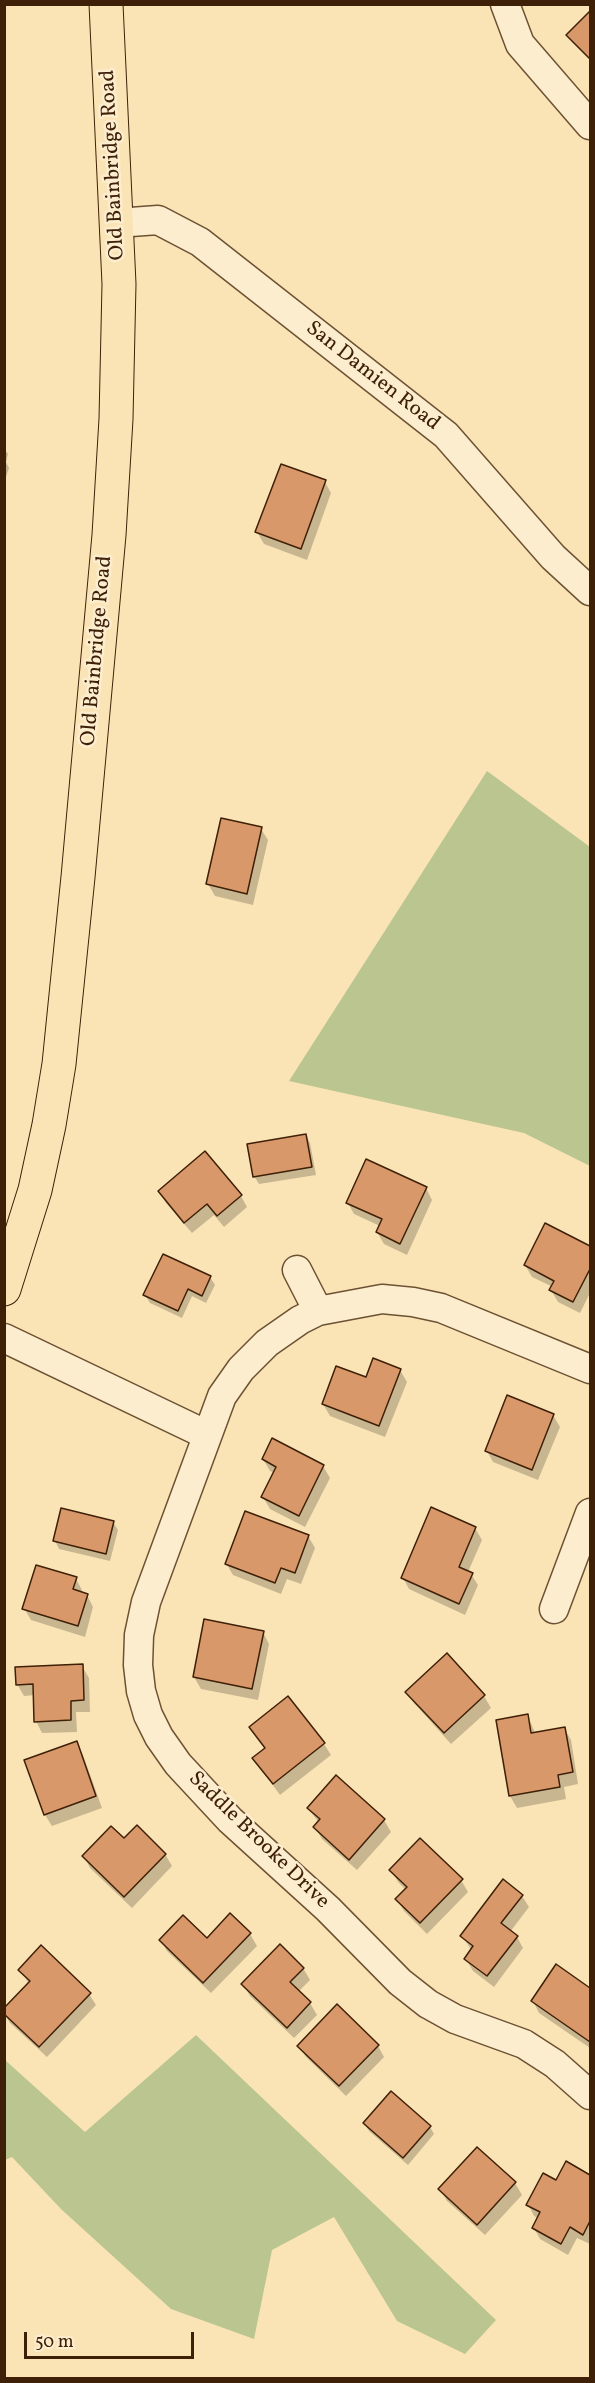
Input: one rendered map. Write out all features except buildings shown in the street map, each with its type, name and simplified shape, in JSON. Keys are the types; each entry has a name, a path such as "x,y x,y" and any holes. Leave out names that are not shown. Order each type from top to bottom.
{"main road":[{"name":"Old Bainbridge Road","path":"4,1289 35,1191 50,1125 59,1064 110,512 117,407 119,284 106,4"}],"street":[{"path":"505,4 520,44 591,124"},
{"name":"San Damien Road","path":"117,223 158,220 200,242 446,435 553,557 591,591"},
{"path":"297,1270 318,1311"},
{"name":"Saddle Brooke Drive","path":"591,1369 441,1308 413,1302 382,1299 318,1311 300,1320 267,1343 241,1370 222,1396 146,1602 139,1635 138,1665 141,1691 148,1715 159,1737 178,1764 230,1820 328,1909 400,1982 428,2004 455,2019 524,2044 555,2064 591,2095"},
{"path":"4,1338 207,1435"},
{"path":"555,1609 591,1513"}],"green space":[{"path":"487,771 590,847 590,1166 524,1133 289,1081"},
{"path":"196,2035 496,2320 465,2354 397,2321 334,2217 272,2250 254,2339 171,2309 61,2209 12,2157 5,2160 5,2060 85,2132"}]}
